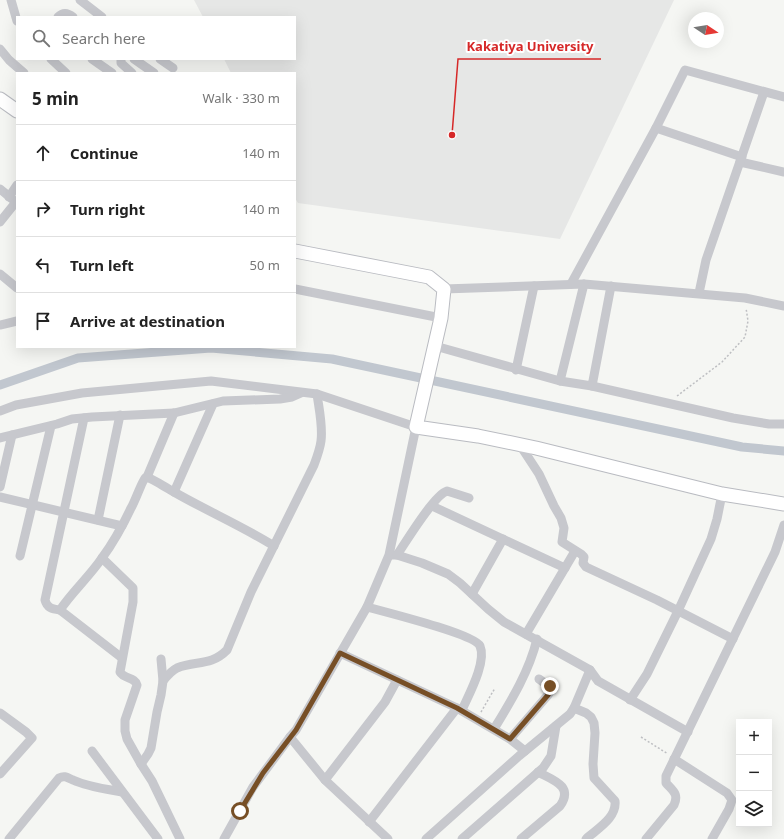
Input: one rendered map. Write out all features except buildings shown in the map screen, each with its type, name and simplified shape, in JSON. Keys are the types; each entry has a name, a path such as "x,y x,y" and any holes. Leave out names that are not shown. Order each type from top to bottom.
{"street":[{"path":"11,0 16,18"},
{"path":"80,0 101,16"},
{"path":"59,16 63,13 71,16"},
{"path":"0,49 9,60 23,72"},
{"path":"52,60 65,72"},
{"path":"58,67 63,60"},
{"path":"93,60 111,72"},
{"path":"121,60 121,63 133,72"},
{"path":"161,60 173,68"},
{"path":"134,72 138,62 153,72"},
{"path":"571,284 656,128 685,70 784,97"},
{"path":"699,293 706,260 764,92"},
{"path":"0,99 16,110"},
{"path":"656,128 741,159 784,172"},
{"path":"0,189 14,201"},
{"path":"0,222 14,201 16,190"},
{"path":"296,250 429,277 444,289 584,284 745,298 784,306"},
{"path":"0,274 16,287"},
{"path":"560,381 584,284"},
{"path":"516,370 534,286"},
{"path":"592,386 611,286"},
{"path":"296,289 442,318"},
{"path":"393,555 416,428 442,318 444,289"},
{"path":"0,325 16,321"},
{"path":"434,351 560,381 592,386 733,418 769,424 784,424"},
{"path":"0,411 16,405 82,393 211,381 317,394 416,428 478,436 722,494 784,504"},
{"path":"0,438 72,419 174,413 223,401 280,399 292,397 303,392"},
{"path":"163,681 177,668 211,661 227,650 251,592 319,452 321,430 317,394"},
{"path":"174,492 214,404"},
{"path":"60,610 102,558 122,526 139,492 142,480 147,477 174,413"},
{"path":"98,520 120,415"},
{"path":"84,418 45,600 46,605 49,608 60,610 122,658"},
{"path":"20,556 50,426"},
{"path":"0,487 12,435"},
{"path":"520,445 539,474 561,518 564,528 562,542 584,557 586,567 657,600 733,639"},
{"path":"147,477 203,509 249,531 274,546"},
{"path":"224,839 253,787 296,730 367,607 393,555 441,494 447,491 469,498"},
{"path":"630,700 647,674 711,539 722,494"},
{"path":"0,497 122,526"},
{"path":"432,506 565,568"},
{"path":"646,839 676,801 676,794 666,783 666,779 674,759 775,552 784,525"},
{"path":"472,594 503,539"},
{"path":"526,634 575,551"},
{"path":"393,555 422,563 448,574 495,616 590,670 598,681 688,732"},
{"path":"102,558 130,583 133,588 133,602 122,658 121,674 136,682 137,686 125,720 125,731 127,738 152,781 180,839"},
{"path":"367,607 446,629 475,641 479,645 481,651 478,673 459,709 369,822"},
{"path":"494,729 514,695 531,660 537,639"},
{"path":"340,653 459,709 510,739 526,751"},
{"path":"141,764 151,748 163,681 161,659"},
{"path":"426,839 570,714 590,670"},
{"path":"510,739 544,701 551,690 548,684 539,679"},
{"path":"325,780 383,705 397,680"},
{"path":"574,708 586,713 591,717 594,723 594,778 615,801 614,812 609,819 586,839"},
{"path":"0,714 32,738 0,774"},
{"path":"462,839 548,762 551,756 556,726"},
{"path":"290,736 325,780 387,839"},
{"path":"92,751 158,839"},
{"path":"674,759 727,793 732,800 729,809 712,839"},
{"path":"521,839 564,801 565,794 561,785 538,772"},
{"path":"9,839 59,778 67,777 81,784 122,792"}],"path":[{"path":"677,396 722,362 745,337 748,321 745,298"},
{"path":"477,719 495,688"},
{"path":"641,737 674,759"}],"shaded area":[{"path":"194,0 674,0 560,239 298,203 296,200 296,72 230,72 224,60 296,60 296,16 202,16"}],"waterway":[{"path":"0,385 78,358 211,348 332,359 742,447 784,451"}],"place":[{"name":"Kakatiya University","path":"452,135"}],"route":[{"path":"240,811 253,787 296,730 340,653 457,708 510,739 544,701 551,690 550,686"}]}
